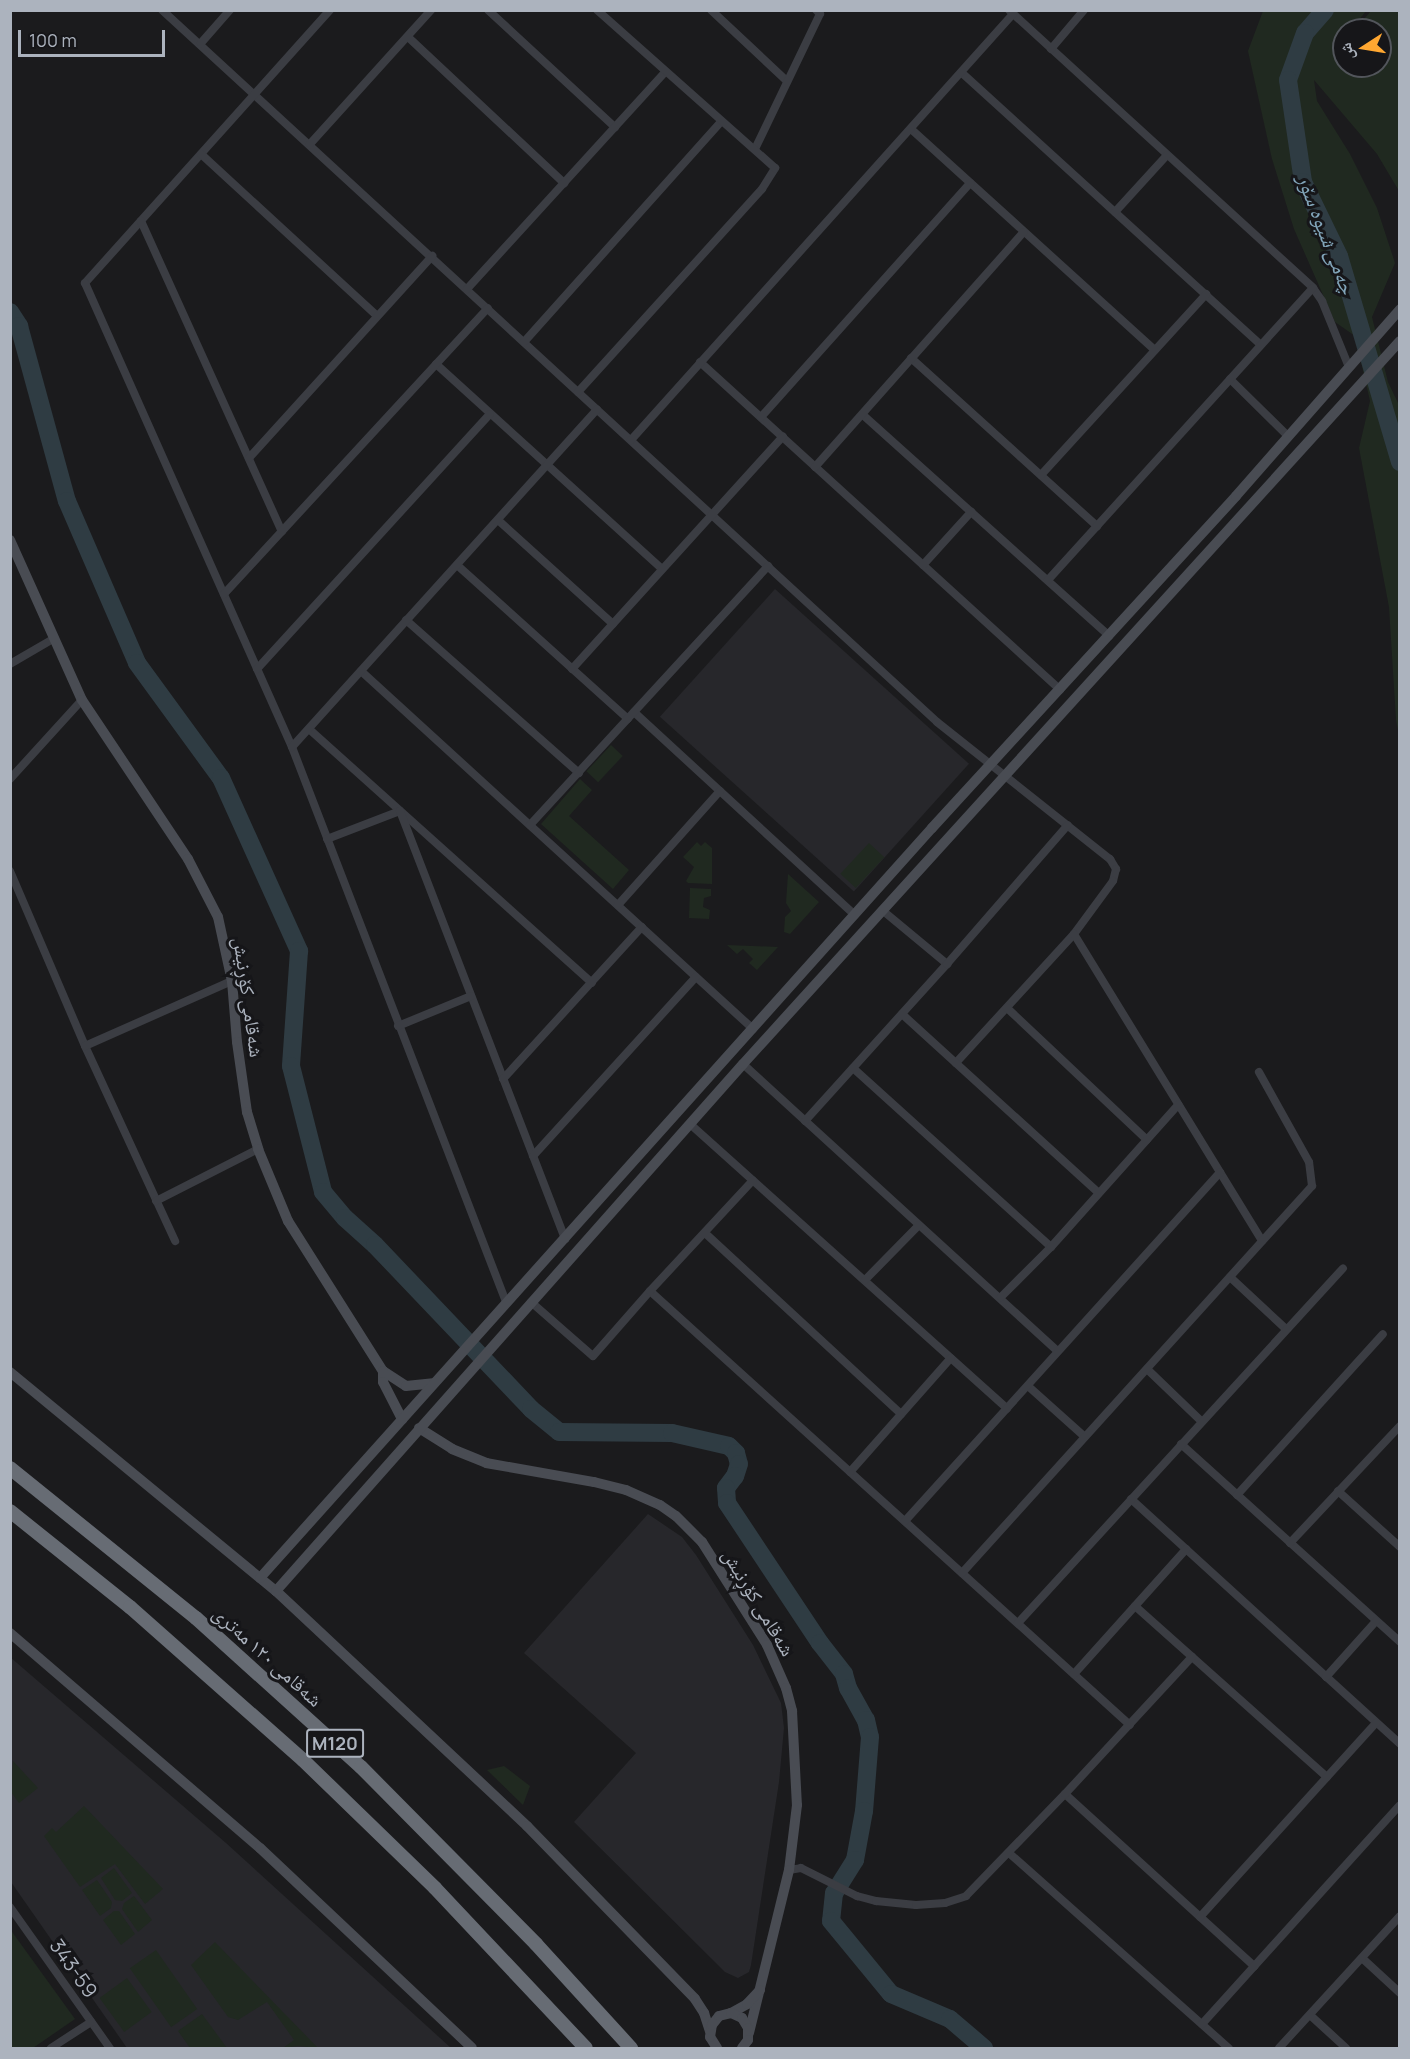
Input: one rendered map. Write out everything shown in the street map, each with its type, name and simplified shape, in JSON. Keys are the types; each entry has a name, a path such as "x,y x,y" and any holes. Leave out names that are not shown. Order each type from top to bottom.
{"highway":[{"name":"شەقامی ١٢٠ مەتری","path":"10,1468 196,1618 361,1767 537,1944 632,2049"},
{"name":"M120","path":"10,1511 130,1607 303,1760 435,1888 586,2049"}],"main road":[{"path":"260,1578 990,765 1110,636 1400,309"},
{"path":"276,1591 743,1064 1400,341"},
{"name":"شەقامی کۆڕنیش","path":"11,541 82,700 204,887 221,928 232,981 241,1074 258,1149 288,1221 383,1371 406,1386 433,1383"},
{"path":"506,1302 514,1321"},
{"name":"شەقامی کۆڕنیش","path":"383,1371 383,1382 402,1419"},
{"path":"10,1372 276,1591 527,1826 695,1999 704,2013 713,2041"},
{"name":"شەقامی کۆڕنیش","path":"419,1428 452,1449 486,1463 594,1482 644,1497 676,1516 702,1542 767,1645 786,1688 795,1735 797,1805 789,1870 762,1988 746,2043"},
{"path":"10,1633 260,1848 472,2049"},
{"path":"713,2041 715,2020 747,2004 762,1988"},
{"path":"695,1999 744,2020 746,2043"}],"street":[{"path":"162,10 937,722 1110,859 1116,869 1113,880 1074,934 956,1063"},
{"path":"201,44 230,10"},
{"path":"330,10 85,283 292,747 506,1302"},
{"path":"310,144 431,10"},
{"path":"488,10 615,127"},
{"path":"578,392 762,189 775,168 597,10"},
{"path":"711,10 788,81"},
{"path":"755,148 820,14 816,10"},
{"path":"1051,50 1084,10"},
{"path":"631,440 962,73 1011,12 1313,288 1322,301 1350,365"},
{"path":"408,37 564,183"},
{"path":"467,289 665,72"},
{"path":"962,73 1261,345"},
{"path":"524,342 721,122"},
{"path":"911,129 1155,350"},
{"path":"201,154 377,316"},
{"path":"1115,212 1167,155"},
{"path":"761,417 970,183"},
{"path":"141,221 282,532"},
{"path":"815,467 1024,232"},
{"path":"249,458 432,256"},
{"path":"1048,580 1313,288"},
{"path":"1041,475 1206,294"},
{"path":"224,594 488,308"},
{"path":"911,358 1097,526"},
{"path":"700,362 1060,690"},
{"path":"436,364 662,569"},
{"path":"1230,379 1288,436"},
{"path":"292,747 597,410"},
{"path":"257,669 490,414"},
{"path":"863,415 1110,636"},
{"path":"572,669 783,436"},
{"path":"923,565 971,512"},
{"path":"498,520 613,624"},
{"path":"457,565 628,719"},
{"path":"530,825 768,566"},
{"path":"406,620 579,773"},
{"path":"10,664 53,639"},
{"path":"361,671 753,1029"},
{"path":"10,779 82,700"},
{"path":"634,712 855,915"},
{"path":"309,729 592,983"},
{"path":"618,905 720,791"},
{"path":"327,839 400,811"},
{"path":"400,811 565,1239"},
{"path":"805,1121 947,964 1068,825"},
{"path":"10,871 85,1046 175,1241"},
{"path":"882,910 947,964"},
{"path":"503,1080 642,927"},
{"path":"1074,934 1262,1241"},
{"path":"533,1156 696,977"},
{"path":"85,1046 232,981"},
{"path":"398,1026 471,996"},
{"path":"1007,1008 1147,1140"},
{"path":"902,1014 1099,1193"},
{"path":"743,1064 1057,1351"},
{"path":"853,1068 1051,1247"},
{"path":"962,1573 1312,1186 1309,1162 1259,1072"},
{"path":"1001,1298 1051,1247 1178,1105"},
{"path":"690,1124 1007,1408"},
{"path":"156,1201 258,1149"},
{"path":"905,1521 1220,1172"},
{"path":"531,1302 593,1356 753,1180"},
{"path":"864,1280 918,1226"},
{"path":"705,1233 901,1414"},
{"path":"1018,1623 1343,1268"},
{"path":"1230,1277 1286,1329"},
{"path":"650,1291 1130,1725"},
{"path":"1237,1495 1383,1334"},
{"path":"850,1472 951,1358"},
{"path":"1147,1369 1202,1422"},
{"path":"1028,1386 1085,1437"},
{"path":"1290,1543 1400,1426"},
{"path":"1181,1444 1400,1642"},
{"path":"1338,1491 1400,1547"},
{"path":"1131,1499 1400,1744"},
{"path":"1074,1674 1186,1549"},
{"path":"1135,1606 1327,1778"},
{"path":"1326,1677 1376,1621"},
{"path":"789,1870 801,1868 807,1870 857,1896 876,1901 916,1905 945,1903 973,1890 1192,1657"},
{"path":"1200,1917 1376,1723"},
{"path":"1065,1794 1254,1966"},
{"path":"1202,2024 1400,1805"},
{"path":"1009,1853 1229,2049"},
{"name":"343-59","path":"10,1908 110,2049"},
{"path":"1279,2049 1400,1916"},
{"path":"1362,1958 1400,1993"},
{"path":"1310,2015 1346,2049"},
{"path":"51,2049 91,2022"}],"shaded area":[{"path":"1263,11 1366,11 1360,18 1332,18 1332,78 1392,78 1392,18 1365,18 1371,11 1399,11 1399,191 1377,154 1314,80 1317,101 1350,154 1377,208 1395,263 1372,317 1388,382 1399,405 1399,735 1396,720 1389,607 1359,448 1370,401 1355,336 1335,322 1294,229 1272,159 1248,51"},
{"path":"775,589 969,764 854,891 660,717"},
{"path":"611,745 623,756 598,782 586,771"},
{"path":"580,779 592,790 569,816 629,870 613,889 541,824"},
{"path":"697,842 701,846 705,842 712,848 712,884 686,881 694,867 683,857"},
{"path":"869,843 884,857 856,888 840,874"},
{"path":"788,874 819,902 790,934 784,932 785,917 791,911 786,903"},
{"path":"690,888 711,889 711,896 704,898 703,907 710,910 709,919 689,918"},
{"path":"727,945 778,947 757,970 749,963 753,959 743,949 737,954"},
{"path":"648,1514 682,1537 696,1555 753,1645 781,1703 784,1728 779,1782 751,1965 749,1972 738,1978 725,1972 574,1822 636,1753 524,1653"},
{"path":"10,1657 226,1843 451,2048 127,2048 11,1882"},
{"path":"13,1761 38,1788 19,1803 11,1792"},
{"path":"504,1766 530,1786 523,1805 487,1770"},
{"path":"84,1806 163,1889 145,1904 115,1864 80,1887 44,1836 52,1828 56,1832"},
{"path":"114,1868 132,1893 122,1901 115,1900 101,1878"},
{"path":"97,1880 112,1902 111,1908 100,1916 82,1890"},
{"path":"134,1896 152,1920 138,1932 122,1909 124,1903"},
{"path":"114,1911 119,1911 135,1934 121,1945 103,1920"},
{"path":"10,1929 75,2019 33,2048 11,2048"},
{"path":"215,1942 318,2048 298,2046 283,2048 294,2040 267,2002 238,2020 228,2017 191,1965"},
{"path":"156,1950 197,2009 171,2027 130,1968"},
{"path":"127,1978 152,2012 124,2032 99,1998"},
{"path":"202,2014 227,2048 190,2048 178,2031"}],"waterway":[{"name":"چەمی شیوە سۆر","path":"1325,10 1305,33 1288,80 1303,182 1339,256 1400,462"},
{"path":"10,312 19,326 67,501 137,663 221,778 299,951 291,1066 323,1192 345,1218 375,1245 531,1409 559,1432 672,1433 729,1446 736,1453 739,1464 735,1476 726,1488 727,1503 820,1643 844,1674 848,1688 866,1720 870,1737 864,1811 855,1860 834,1893 831,1921 891,1994 950,2019 984,2048"}]}
